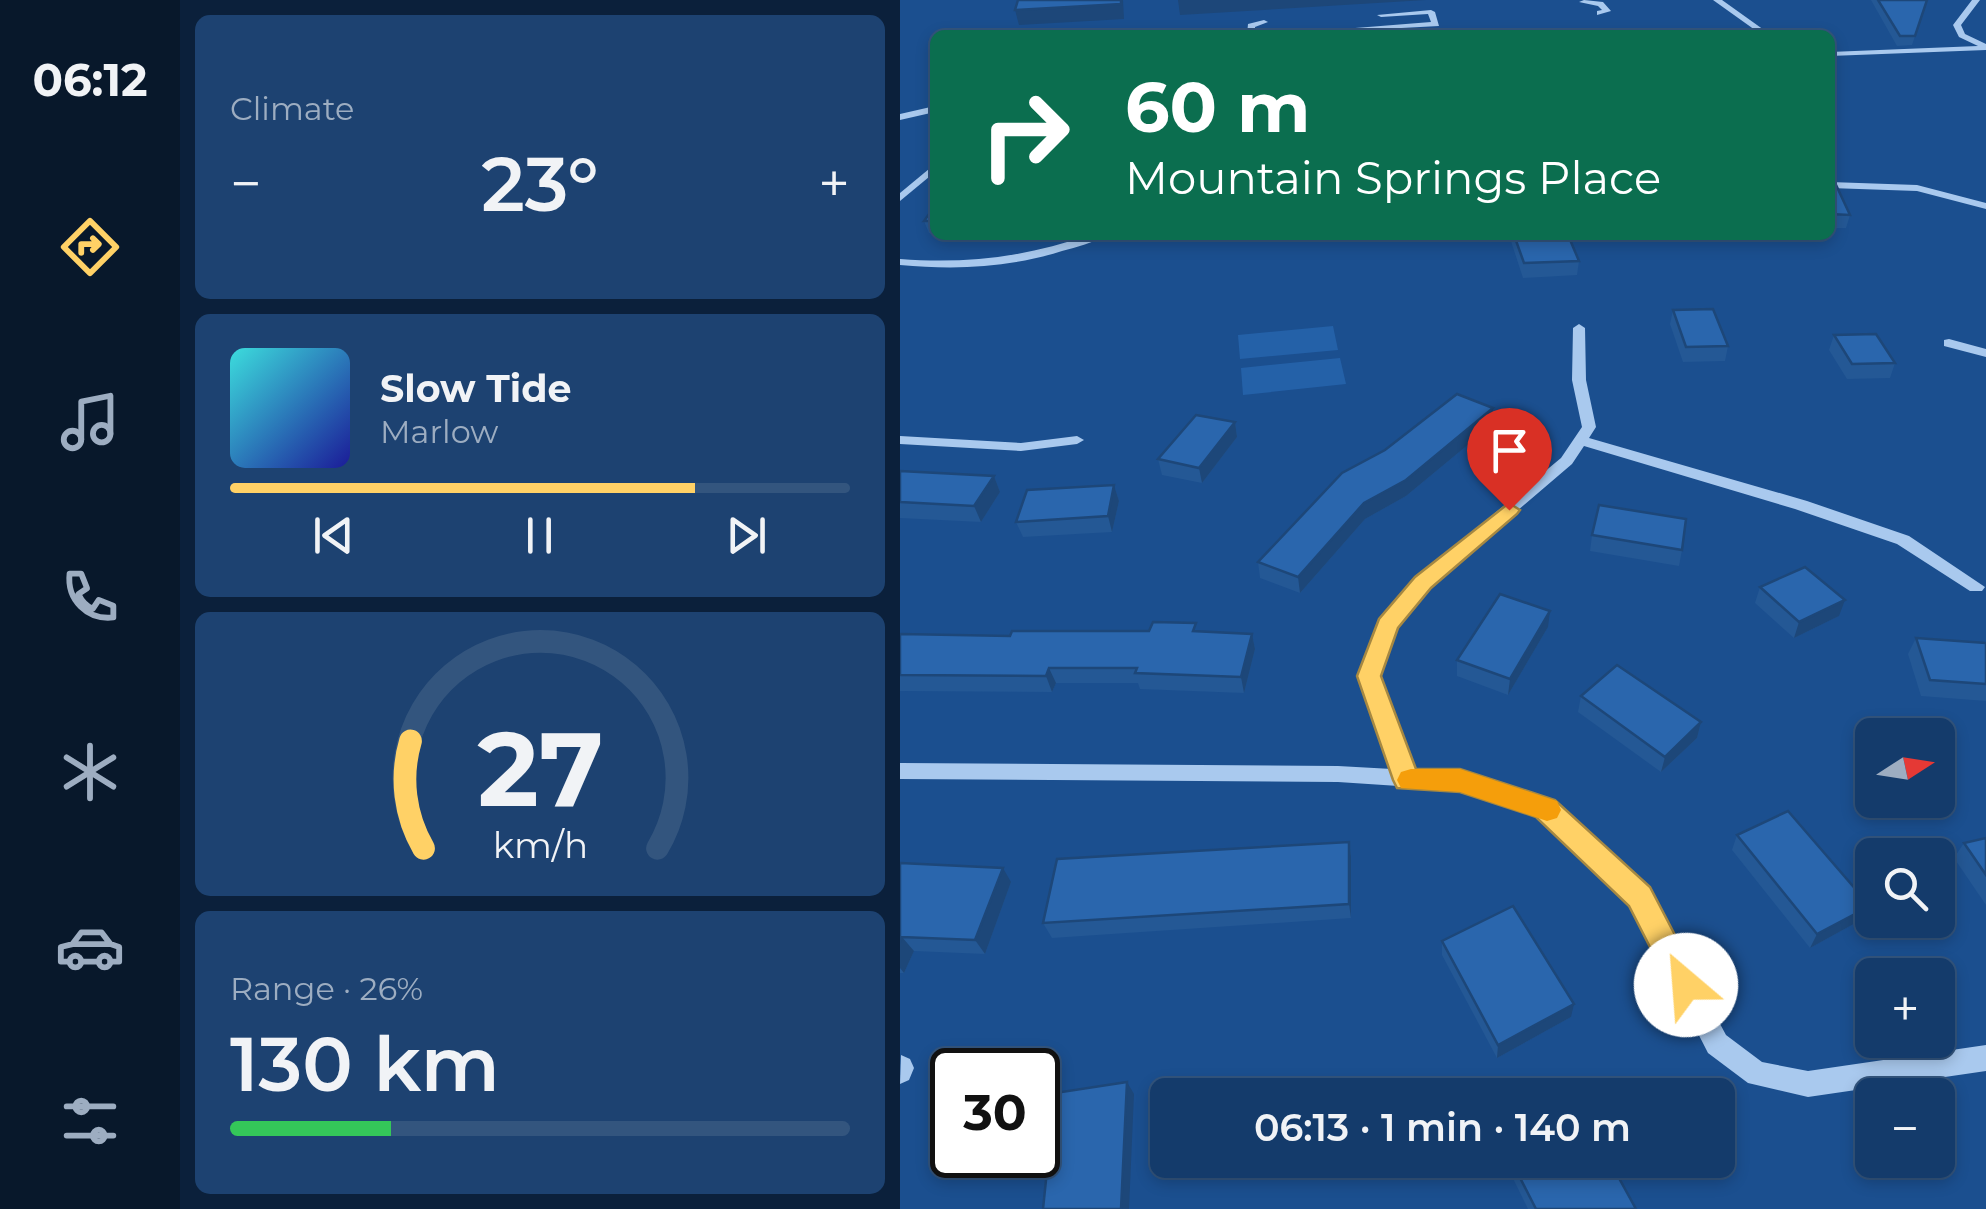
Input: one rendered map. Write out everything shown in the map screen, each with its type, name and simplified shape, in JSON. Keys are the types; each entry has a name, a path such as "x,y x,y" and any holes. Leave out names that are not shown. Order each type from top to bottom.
{"street":[{"path":"1718,0 1760,30"},
{"path":"1976,0 1956,25 1962,34 1986,47"},
{"path":"1583,2 1600,4 1607,11 1600,13"},
{"path":"1349,30 1436,24 1431,12 1381,14"},
{"path":"1406,13 1412,19 1410,26"},
{"path":"1251,30 1250,26 1264,22"},
{"path":"1835,54 1986,47"},
{"path":"900,116 930,111"},
{"path":"900,198 930,171"},
{"path":"1835,186 1917,188 1986,206"},
{"path":"900,262 982,266 1022,261 1085,240"},
{"path":"1406,780 1369,676 1388,625 1423,582 1567,461 1588,427 1578,380 1579,328"},
{"path":"1950,342 1986,353"},
{"path":"900,440 1022,447 1078,440"},
{"path":"1580,440 1801,505 1903,540 1976,587"},
{"path":"900,772 1338,774 1460,780 1546,808 1640,896 1716,1044 1757,1074 1808,1084 1986,1058"}],"shaded area":[{"path":"1333,326 1338,350 1240,359 1238,335"},
{"path":"1340,358 1346,384 1243,395 1241,368"}],"building":[{"path":"1018,0 1121,0 1121,4 1015,10"},
{"path":"1878,0 1927,0 1915,36 1900,36"},
{"path":"1835,183 1850,215 1835,214"},
{"path":"1516,240 1570,240 1579,261 1524,263"},
{"path":"1713,309 1728,346 1686,347 1673,310"},
{"path":"1876,334 1895,363 1852,364 1834,335"},
{"path":"1457,394 1493,408 1406,480 1364,503 1298,577 1258,562 1342,473 1385,450"},
{"path":"1196,415 1235,422 1199,468 1158,459"},
{"path":"900,471 994,476 974,506 900,502"},
{"path":"1114,485 1108,516 1016,522 1027,490"},
{"path":"1599,505 1686,519 1682,550 1592,535"},
{"path":"1805,567 1845,600 1799,622 1760,587"},
{"path":"1500,594 1550,611 1510,679 1457,660"},
{"path":"1153,622 1196,623 1193,631 1252,634 1241,677 1135,673 1137,668 1049,668 1046,676 900,675 900,634 1010,636 1012,631 1149,631"},
{"path":"1916,638 1986,643 1986,684 1930,680"},
{"path":"1617,665 1701,722 1665,757 1581,696"},
{"path":"1788,811 1855,889 1855,914 1817,934 1737,835"},
{"path":"1986,838 1986,875 1964,843"},
{"path":"1349,842 1349,904 1043,923 1057,859"},
{"path":"900,863 1003,868 975,940 902,937 900,942"},
{"path":"1513,906 1574,1004 1498,1045 1442,941"},
{"path":"1127,1082 1121,1209 1043,1209 1046,1178 1060,1178 1060,1092"},
{"path":"1520,1178 1619,1178 1636,1209 1536,1209"}],"slow traffic":[{"path":"1411,780 1460,780 1547,810"}],"route":[{"path":"1509,510 1423,582 1388,625 1369,676 1406,780 1460,780 1546,808 1640,896 1686,985"}]}
